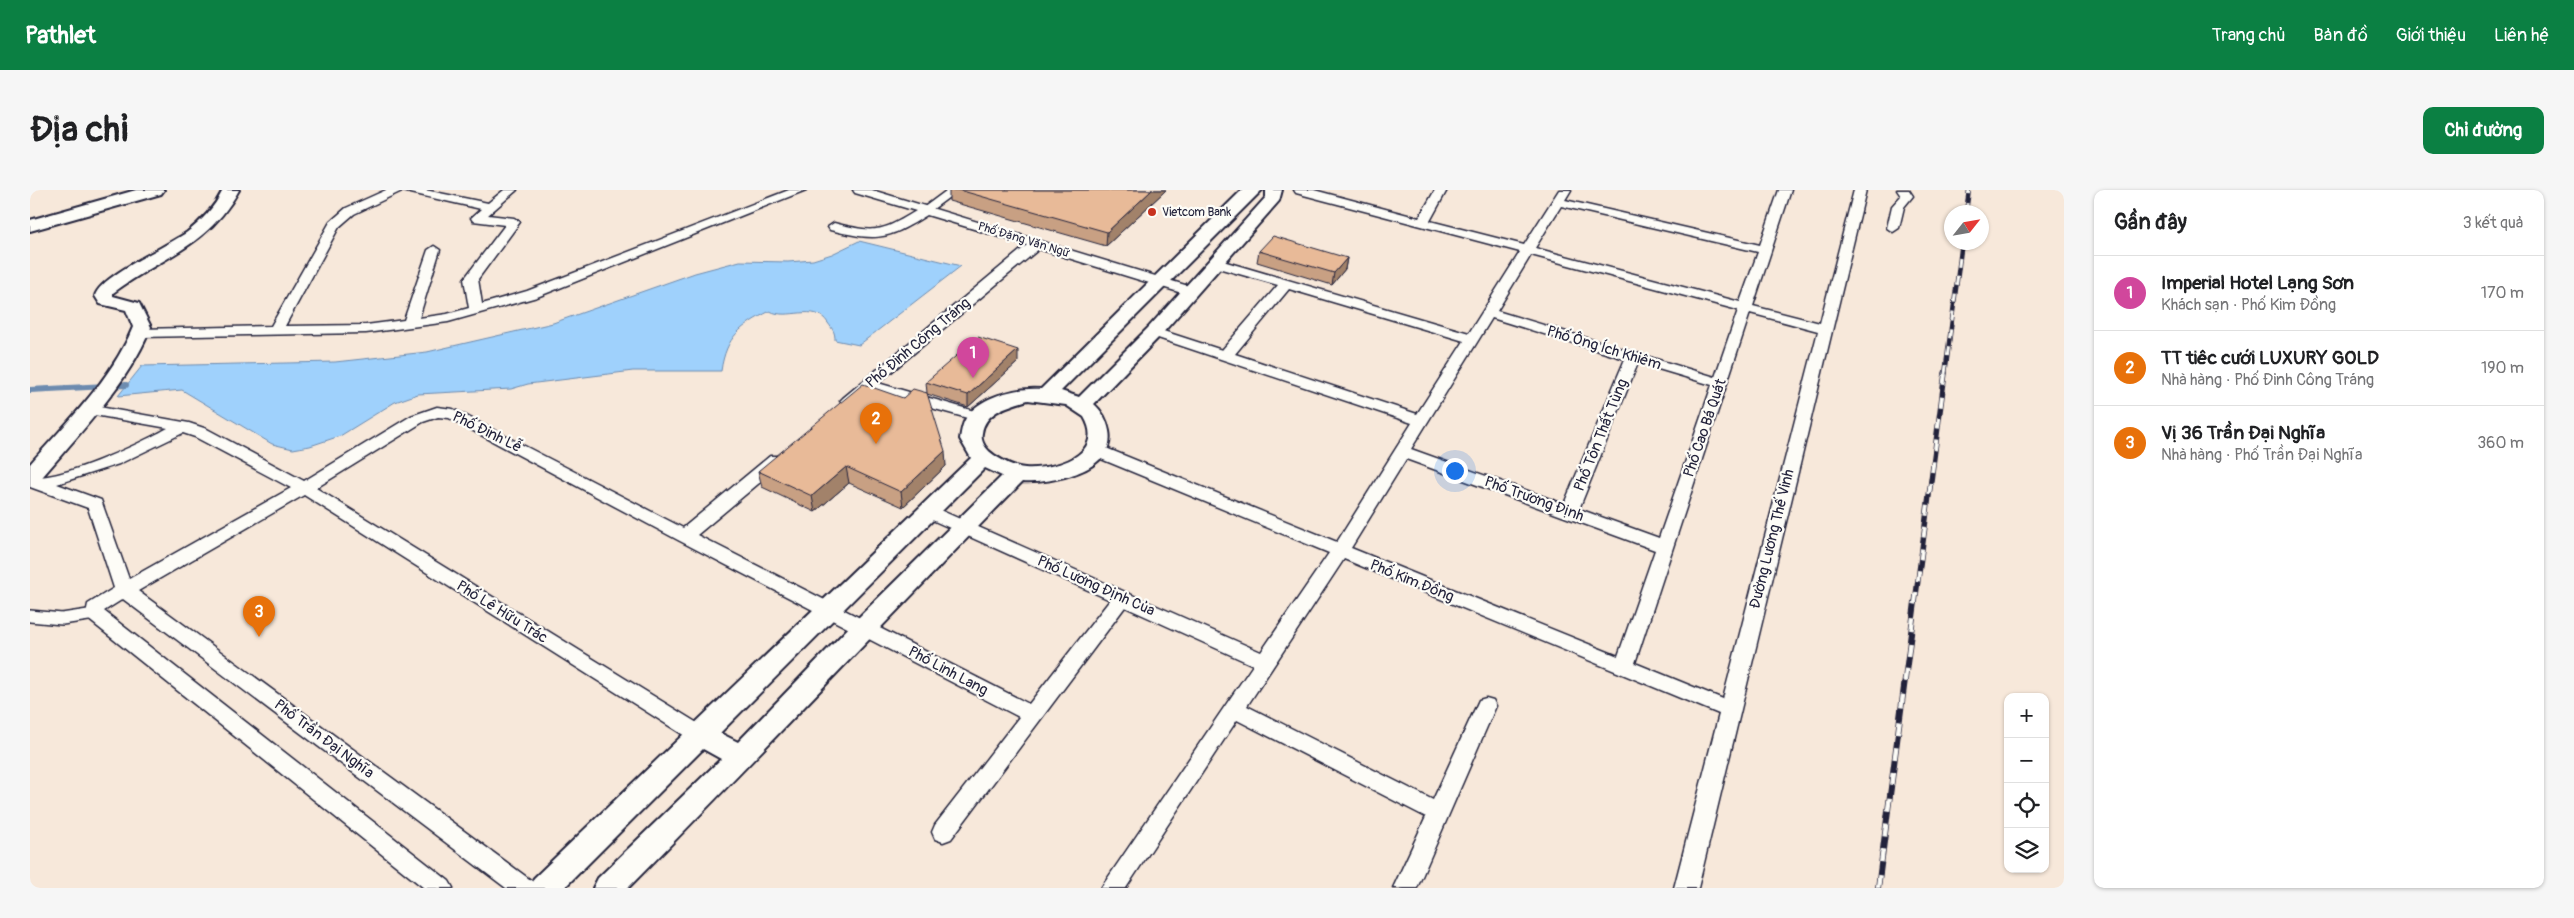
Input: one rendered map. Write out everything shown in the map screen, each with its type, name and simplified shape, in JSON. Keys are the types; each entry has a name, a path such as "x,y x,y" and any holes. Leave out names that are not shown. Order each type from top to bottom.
{"main road":[{"path":"30,226 155,190"}],"street":[{"path":"33,480 134,347 140,333 142,327 133,307 106,300 104,291 124,277 172,251 194,234 220,212 231,190"},
{"path":"276,330 334,224 350,211 396,190"},
{"path":"407,190 491,206"},
{"path":"477,311 470,283 471,279 514,222 477,218 510,190"},
{"path":"140,333 366,329 410,324 477,311 532,294 800,190"},
{"name":"Phố Đặng Văn Ngữ","path":"859,190 1190,291"},
{"path":"1047,394 1214,225 1248,192 1254,190"},
{"path":"1082,405 1154,332 1216,263 1274,198 1274,190"},
{"path":"1300,190 1825,329"},
{"path":"1422,223 1441,190"},
{"name":"Phố Cao Bá Quát","path":"1624,667 1785,190"},
{"name":"Đường Lương Thế Vinh","path":"1686,888 1860,190"},
{"path":"1893,228 1898,206 1908,196 1903,190"},
{"path":"1114,888 1340,551 1562,196 1765,250"},
{"path":"834,227 867,235 882,235 926,210"},
{"path":"1214,225 1242,233"},
{"name":"Phố Đinh Công Tráng","path":"837,410 1037,244"},
{"path":"410,324 434,250"},
{"path":"1216,263 1472,338"},
{"path":"1226,355 1286,284"},
{"name":"Phố Ông Ích Khiêm","path":"1488,313 1720,383"},
{"path":"1154,332 1421,421"},
{"name":"Phố Tôn Thất Tùng","path":"1569,512 1634,357"},
{"path":"867,385 976,416"},
{"path":"1026,394 1047,394 1066,398 1082,405 1093,415 1100,426 1100,438 1095,450 1086,460 1072,468 1055,474 1036,476 1018,474 998,468 982,459 974,449 970,438 970,427 976,416 988,406 1006,398 1026,394"},
{"name":"Phố Lê Hữu Trác","path":"93,403 201,432 304,488 700,736"},
{"name":"Phố Đinh Lễ","path":"95,614 95,609 100,604 304,488 417,419 437,412 453,414 684,536 830,609"},
{"path":"33,480 120,460 183,426"},
{"path":"684,536 791,448"},
{"name":"Phố Kim Đồng","path":"1095,450 1730,710"},
{"name":"Phố Trương Định","path":"1403,452 1665,547"},
{"path":"544,888 982,459"},
{"path":"608,888 741,757 864,627 1018,474"},
{"path":"33,480 95,504 124,590"},
{"name":"Phố Lương Định Của","path":"928,511 1265,662"},
{"name":"Phố Trần Đại Nghĩa","path":"124,590 524,888"},
{"path":"943,832 1122,598"},
{"name":"Phố Linh Lang","path":"830,609 1033,715"},
{"path":"95,614 440,888"},
{"path":"1406,888 1486,706"},
{"path":"1233,708 1439,813"},
{"path":"700,736 741,757"}],"lane":[{"path":"926,210 953,190"},
{"path":"30,616 62,619 95,614"}],"water":[{"path":"859,241 961,266 859,345 835,340 835,335 828,323 823,317 816,314 777,314 770,311 736,333 723,359 721,371 633,371 528,384 511,389 418,394 395,402 340,436 310,446 293,449 272,444 182,390 118,396 142,366 335,362 427,352 553,323 695,273 740,261 788,262 813,260 832,254"}],"building":[{"path":"959,190 1152,190 1107,232"},
{"path":"1273,236 1347,258 1334,273 1259,251"},
{"path":"978,337 1018,350 968,395 926,382"},
{"path":"863,384 903,398 913,389 927,393 945,451 901,492 846,467 812,496 758,471"}],"waterway":[{"path":"30,390 126,385"}],"railway":[{"path":"1967,205 1969,190"},
{"path":"1945,374 1961,250"},
{"path":"1915,603 1945,373"},
{"path":"1878,888 1915,602"}],"place":[{"name":"Vietcom Bank","path":"1152,212"},
{"name":"Imperial Hotel Lạng Sơn","path":"973,378"},
{"name":"TT tiêc cưới LUXURY GOLD","path":"876,444"},
{"name":"Vị 36 Trần Đại Nghĩa","path":"259,637"}]}
